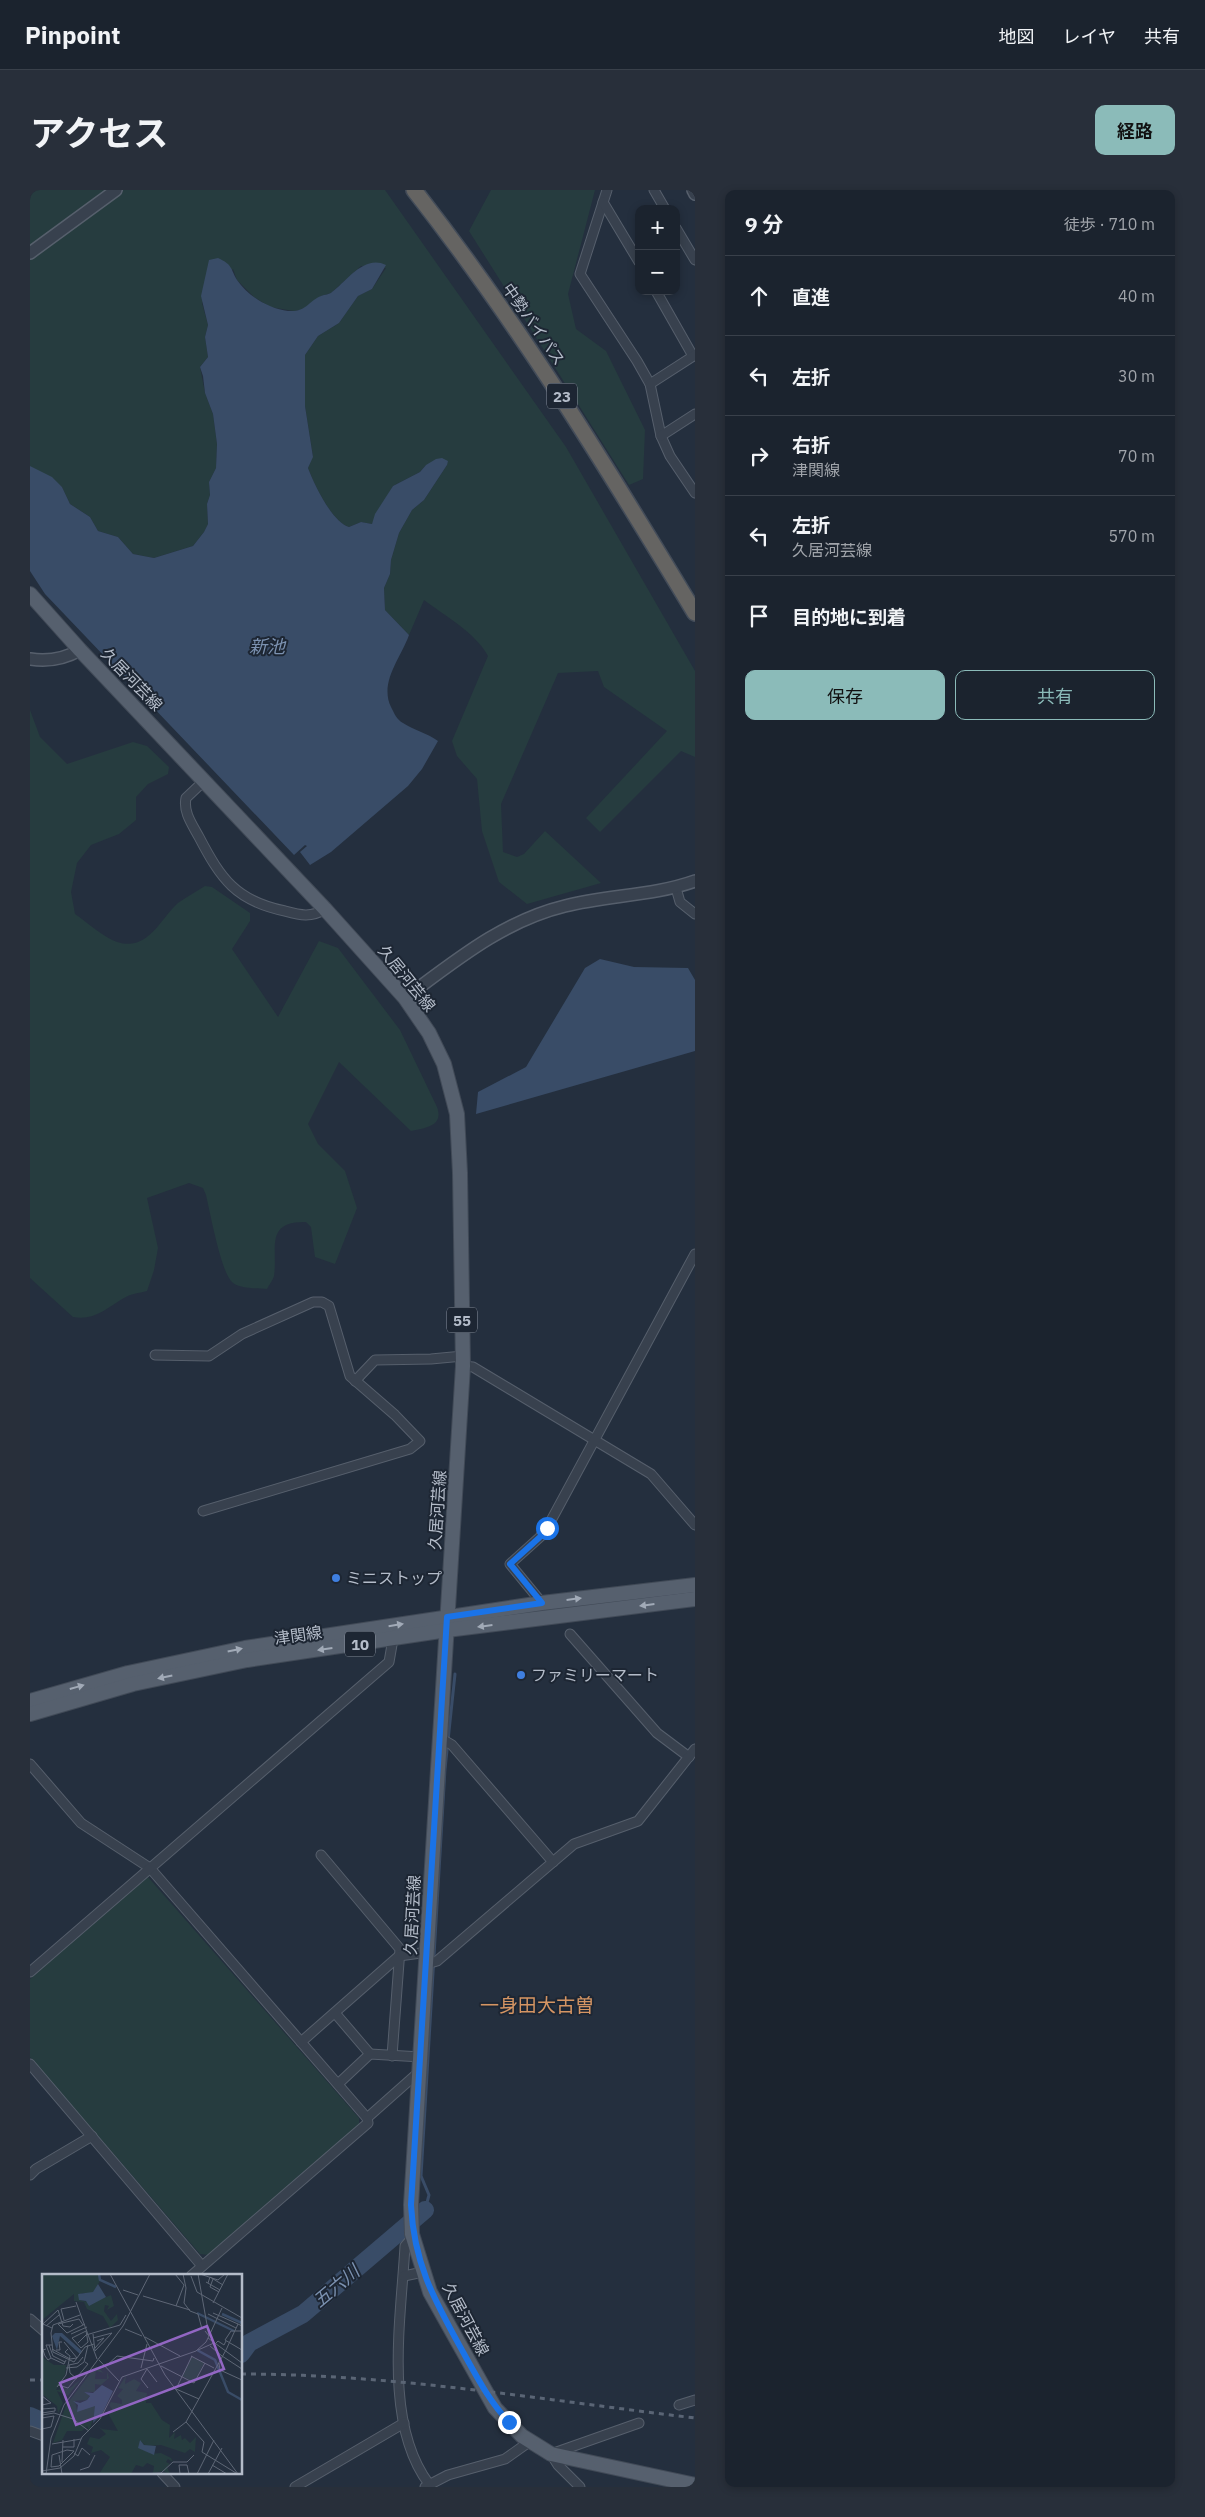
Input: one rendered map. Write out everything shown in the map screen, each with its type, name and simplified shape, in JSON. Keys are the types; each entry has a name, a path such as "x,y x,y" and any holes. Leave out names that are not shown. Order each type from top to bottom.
{"highway":[{"name":"中勢バイパス","path":"414,190 448,234 545,370 695,613"}],"main road":[{"name":"久居河芸線","path":"30,594 80,650 325,909 405,998 428,1033 444,1064 457,1114 460,1173 463,1361 447,1624 446,1741 431,1960 420,2064 411,2205 413,2235 430,2292 485,2392 496,2408 529,2442 551,2454 689,2485"},
{"name":"津関線","path":"30,1714 133,1684 247,1660 392,1639 447,1624 542,1603 695,1586"},
{"name":"津関線","path":"30,1701 128,1673 245,1648 447,1624 695,1599"}],"street":[{"path":"30,253 116,190"},
{"path":"607,190 580,274 650,384 661,436 670,456 695,493"},
{"path":"654,190 663,205"},
{"path":"692,190 695,194"},
{"path":"603,202 635,255"},
{"path":"680,235 695,260"},
{"path":"650,384 694,356 658,295"},
{"path":"661,436 695,414"},
{"path":"30,659 56,660 68,657 80,650"},
{"path":"205,780 186,798 186,810 202,842 228,885 248,900 265,907 308,916 325,909"},
{"path":"405,998 474,948 528,918 577,903 676,888 695,881"},
{"path":"676,888 680,902 695,914"},
{"path":"542,1603 510,1564 540,1537 695,1254"},
{"path":"155,1355 208,1356 260,1326 313,1302 322,1302 329,1306 350,1376 395,1415 421,1443 410,1449 203,1511"},
{"path":"355,1381 375,1360 463,1361 651,1474 695,1525"},
{"path":"570,1634 657,1733 689,1758"},
{"path":"30,1972 389,1662 392,1639"},
{"path":"446,1741 553,1862"},
{"path":"301,2042 399,1956 431,1960 574,1844 638,1821 695,1749"},
{"path":"30,1764 81,1823 150,1868 367,2118 368,2123 193,2274"},
{"path":"321,1855 400,1949 392,2056"},
{"path":"335,2013 370,2054 392,2056 420,2064 367,2118"},
{"path":"338,2084 370,2054"},
{"path":"30,2064 202,2266"},
{"path":"30,2175 92,2136"},
{"path":"413,2235 406,2246 398,2382 411,2453 427,2486 448,2475 505,2459 529,2442"},
{"path":"404,2276 423,2272"},
{"path":"30,2318 42,2329"},
{"path":"679,2405 695,2400"},
{"path":"295,2487 404,2423"},
{"path":"580,2487 558,2465 551,2454 639,2423"},
{"path":"30,2431 42,2435"},
{"path":"163,2474 174,2487"}],"green space":[{"path":"30,190 385,190 566,447 695,671 695,757 681,751 600,832 586,818 667,731 604,687 598,671 558,673 501,804 503,852 517,857 524,854 545,831 601,883 527,904 499,882 482,831 477,779 457,756 452,741 488,656 468,632 424,600 409,635 385,610 384,588 390,574 391,560 399,533 412,510 424,500 447,465 426,465 420,472 393,486 372,524 361,522 349,527 336,518 330,510 308,468 313,456 305,406 305,355 318,336 339,323 358,296 372,289 386,268 361,266 331,293 321,296 306,309 294,311 270,307 254,297 237,280 233,269 202,303 208,325 205,337 208,357 200,367 205,393 213,414 217,444 216,468 209,482 208,524 193,546 154,558 133,554 118,537 98,531 90,517 70,504 62,487 30,466"},
{"path":"491,190 595,190 568,294 576,329 606,351 645,430 643,479 629,485 469,231"},
{"path":"30,710 40,737 67,764 133,742 147,746 169,767 168,774 148,784 136,797 136,820 119,834 91,845 77,863 71,892 75,914 112,940 128,944 145,938 178,903 205,886 212,887 250,913 250,921 232,949 278,1017 319,941 338,948 400,1030 437,1107 439,1113 436,1122 428,1127 411,1131 339,1062 308,1124 318,1144 345,1171 357,1208 335,1264 315,1257 311,1227 306,1222 293,1223 284,1226 278,1232 275,1247 274,1276 267,1289 248,1288 235,1284 228,1276 224,1267 203,1188 189,1183 147,1198 158,1248 154,1270 147,1291 126,1297 94,1315 81,1318 73,1317 30,1278"},
{"path":"148,1877 359,2118 359,2124 208,2255 200,2254 30,2057 30,1979"}],"water":[{"name":"新池","path":"218,258 229,265 237,280 253,296 266,305 288,311 299,310 316,298 331,293 363,266 370,263 386,265 372,289 358,296 339,323 318,336 305,355 305,406 313,457 308,468 324,502 336,518 349,527 361,522 372,524 375,514 393,486 420,472 426,465 436,459 442,458 448,461 424,500 412,510 399,533 391,560 390,574 384,588 385,610 409,635 389,679 388,698 391,707 401,722 438,741 422,769 408,786 331,852 310,865 300,852 307,846 305,845 294,855 45,594 30,571 30,466 52,477 62,487 70,504 90,517 98,531 118,537 133,554 154,558 193,546 204,532 208,524 209,482 216,468 217,444 213,414 205,393 200,367 208,357 205,337 208,325 201,296 209,260"},
{"path":"600,959 634,967 688,968 695,980 695,1051 476,1114 478,1092 526,1067 585,968"}],"waterway":[{"path":"425,2210 429,2195 421,2176 445,1769 455,1674"},
{"name":"五六川","path":"242,2353 249,2343 303,2314 425,2210"},
{"name":"五六川","path":"30,2416 42,2421"}],"railway":[{"path":"242,2374 355,2378 412,2383 695,2418"},
{"path":"30,2380 42,2380"}],"place":[{"name":"ミニストップ","path":"336,1578"},
{"name":"ファミリーマート","path":"521,1675"}],"district":[{"name":"一身田大古曽","path":"537,2005"}],"route":[{"path":"509,2422 485,2392 430,2292 412,2234 411,2205 416,2149 447,1617 542,1603 510,1564 540,1537 547,1528"}]}
